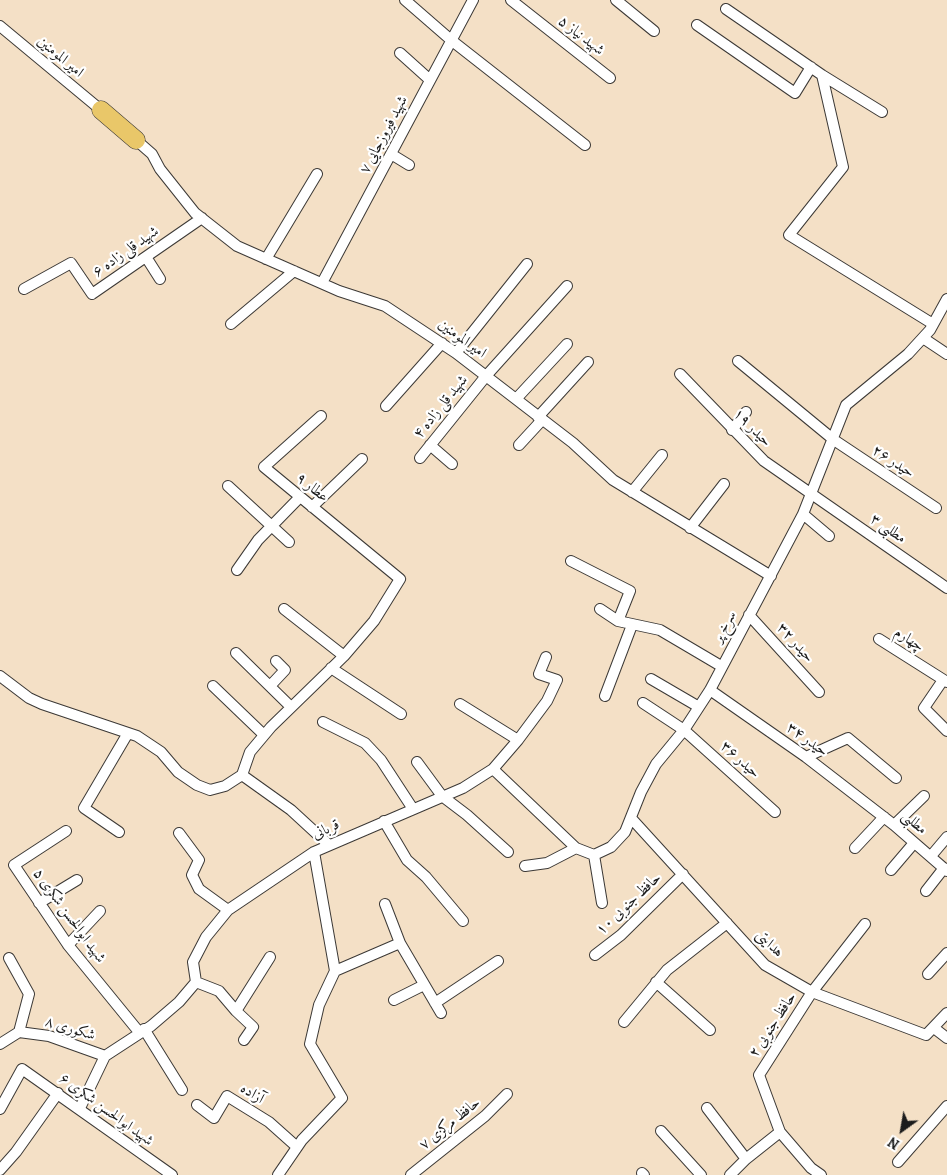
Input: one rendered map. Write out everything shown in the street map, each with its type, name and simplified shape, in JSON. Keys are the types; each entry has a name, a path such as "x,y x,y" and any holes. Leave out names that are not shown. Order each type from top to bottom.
{"highway":[{"path":"100,110 136,140"}],"street":[{"path":"405,0 451,40 585,145"},
{"name":"شهید فیروزجایی ۷","path":"322,283 473,0"},
{"name":"شهید نیاز ۵","path":"511,0 610,78"},
{"path":"616,0 654,31"},
{"path":"726,9 822,75 882,112"},
{"path":"697,25 795,93 811,67"},
{"name":"امیر المومنین","path":"0,26 100,110"},
{"path":"400,53 430,80"},
{"path":"822,75 843,167 789,235 933,324"},
{"name":"امیر المومنین","path":"136,140 152,154 160,169 202,218 237,246 322,283 385,306 456,353 573,443 613,480 771,576"},
{"path":"391,154 409,165"},
{"path":"266,259 317,174"},
{"name":"شهید قلی زاده ۶","path":"24,289 71,263 92,294 202,218"},
{"path":"146,257 160,279"},
{"path":"456,353 527,264"},
{"path":"231,324 294,271"},
{"name":"شهید قلی زاده ۴","path":"420,458 486,376 567,286"},
{"name":"سرخ پر","path":"594,855 611,847 625,832 640,792 656,764 684,730 710,690 803,514 834,440 846,405 908,354 923,338 947,300"},
{"path":"923,338 947,354"},
{"path":"386,406 442,343"},
{"path":"516,399 567,344"},
{"name":"حیدر ۲۶","path":"738,361 834,440 936,508"},
{"path":"519,445 588,362"},
{"name":"حیدر ۱۹","path":"680,374 764,461 812,494"},
{"path":"732,430 746,412"},
{"name":"عطار ۹","path":"321,416 264,467 400,579 374,621 344,656"},
{"path":"430,445 452,464"},
{"path":"632,492 662,455"},
{"path":"312,507 362,459"},
{"path":"690,528 724,484"},
{"path":"228,486 289,542"},
{"name":"مطلبی ۳","path":"812,494 947,588"},
{"path":"237,570 258,540 300,497"},
{"path":"803,514 829,536"},
{"path":"571,561 630,591 618,621"},
{"path":"0,676 29,698 42,704 128,733 161,752 178,772 197,785 210,790 225,786 242,774 250,752 264,735 344,656 284,608"},
{"path":"600,609 618,621 632,626 660,630 721,666"},
{"name":"حیدر ۳۲","path":"749,614 819,692"},
{"path":"605,696 632,626"},
{"name":"چهارم","path":"879,639 945,681"},
{"path":"236,653 291,707"},
{"name":"قربانی","path":"196,982 193,962 206,937 228,910 314,852 463,788 493,769 518,740 547,701 557,680 539,674 546,656"},
{"path":"270,686 285,670 276,661"},
{"path":"331,668 401,714"},
{"path":"651,679 699,707"},
{"path":"945,681 924,708 947,731"},
{"path":"213,686 264,735"},
{"name":"حیدر ۳۴","path":"710,690 806,758 884,818"},
{"name":"حیدر ۳۶","path":"643,703 684,730 775,812"},
{"path":"460,704 518,740"},
{"path":"323,722 365,743 381,760 413,808"},
{"path":"119,832 84,808 128,733"},
{"path":"806,758 848,738 896,778"},
{"path":"417,762 442,796 468,815 508,852"},
{"path":"493,769 576,848 594,855 602,902"},
{"path":"242,774 291,810 329,845"},
{"path":"894,825 924,796"},
{"name":"هدایتی","path":"631,818 765,965 812,992 926,1035 934,1028"},
{"path":"855,848 884,818"},
{"name":"مطلبی","path":"884,818 945,869"},
{"path":"384,821 407,860 426,878 463,921"},
{"name":"شهید ابوالحسن شکری ۵","path":"66,831 14,865 68,945 141,1030 182,1090"},
{"path":"179,833 198,860 192,875 199,889 228,910"},
{"path":"931,856 947,837"},
{"path":"891,870 914,842"},
{"path":"525,866 548,863 576,848"},
{"path":"280,1174 297,1147 342,1098 310,1044 320,1005 335,971 314,852"},
{"path":"926,892 945,869"},
{"name":"حافظ جنوبی ۱۰","path":"595,955 621,935 683,874"},
{"path":"39,903 77,880"},
{"path":"385,904 400,943 441,1013"},
{"path":"68,945 100,911"},
{"path":"624,1022 667,970 727,923"},
{"path":"812,992 865,924"},
{"path":"335,971 400,943"},
{"path":"928,974 947,953"},
{"path":"0,1044 19,1032 30,994 9,958"},
{"path":"236,1011 270,958"},
{"path":"435,1003 498,961"},
{"path":"80,1108 105,1056 179,1002 196,982 219,991 253,1027 244,1040"},
{"path":"656,982 710,1030"},
{"path":"394,1000 424,985"},
{"name":"حافظ جنوبی ۲","path":"812,992 759,1074 780,1132 808,1172 820,1175"},
{"path":"947,1013 934,1028 947,1038"},
{"name":"شکوری ۸","path":"19,1032 49,1036 105,1056"},
{"name":"شهید ابوالحسن شکری ۶","path":"0,1109 22,1069 80,1108 172,1175"},
{"path":"0,1170 16,1152 58,1093"},
{"name":"حافظ مرکزی ۷","path":"411,1175 485,1116 507,1094"},
{"name":"آزاده","path":"197,1105 214,1118 227,1096 269,1122 297,1147"},
{"path":"898,1162 947,1106"},
{"path":"707,1108 746,1159"},
{"path":"661,1131 700,1175"},
{"path":"730,1175 746,1159 780,1132"}]}
